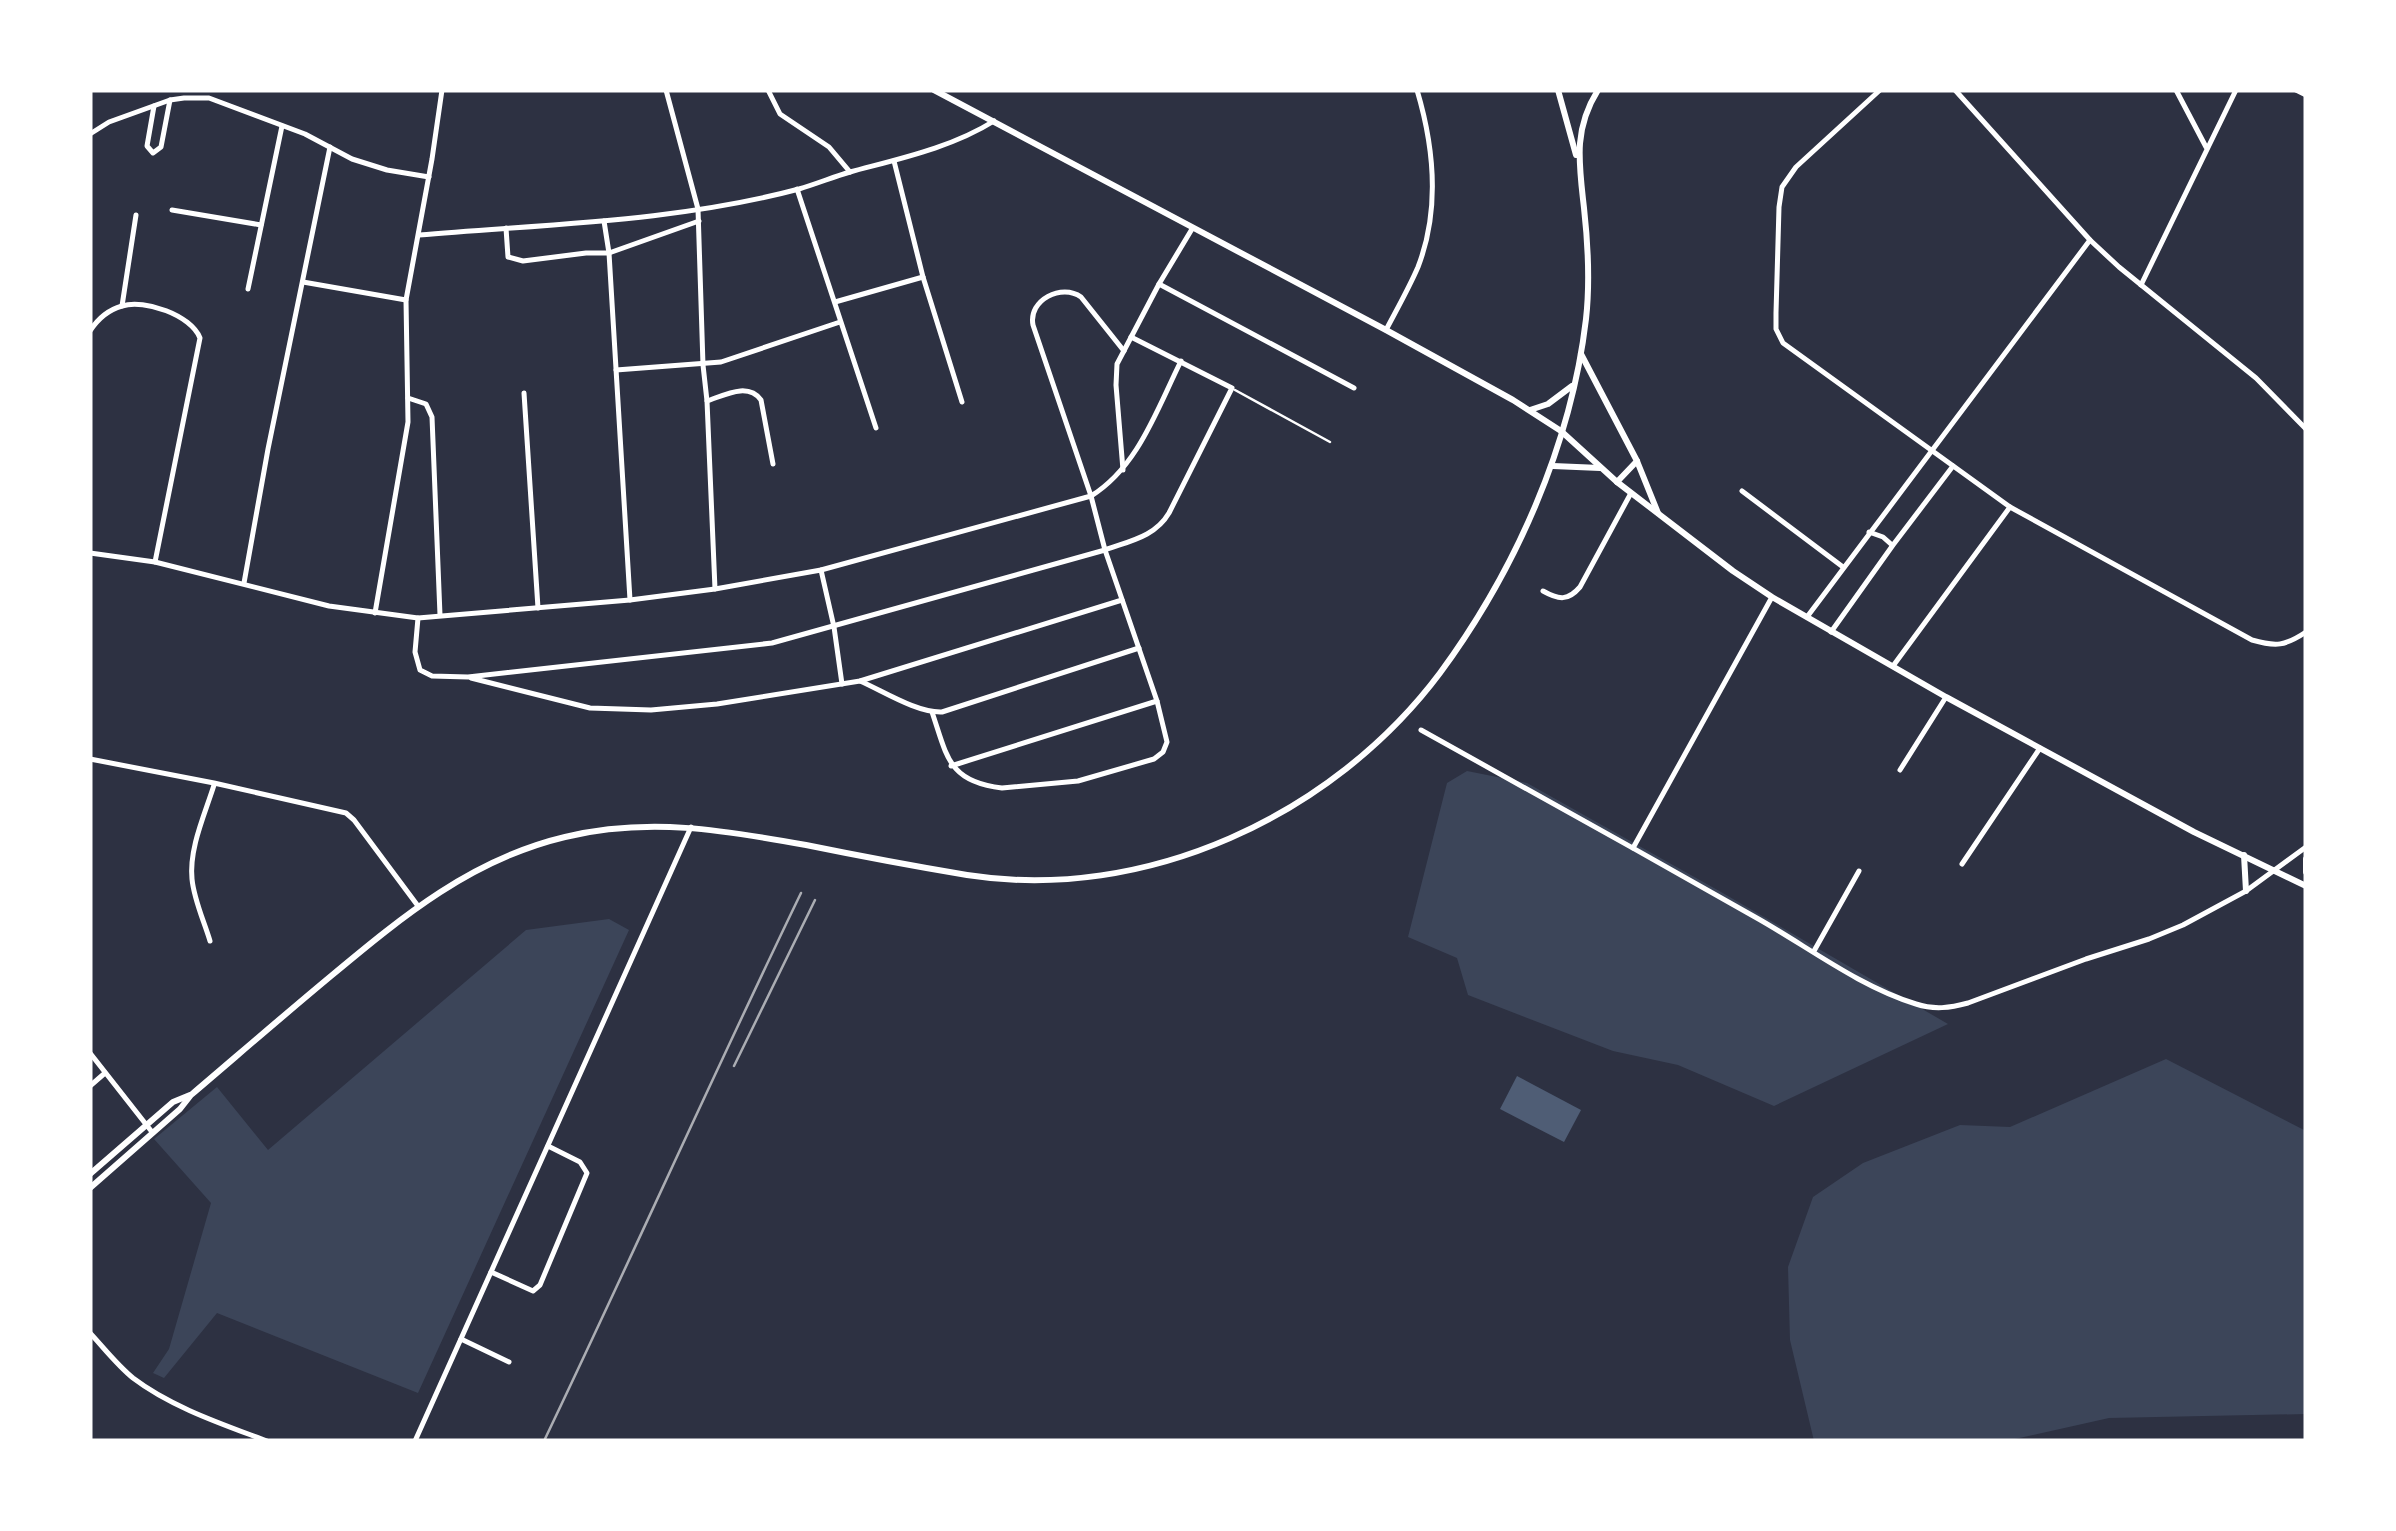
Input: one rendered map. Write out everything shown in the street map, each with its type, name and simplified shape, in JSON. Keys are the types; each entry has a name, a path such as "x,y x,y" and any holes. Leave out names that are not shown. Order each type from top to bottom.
{"main road":[{"path":"934,90 1530,410 1732,571 1806,618 2194,832 2306,886"},
{"path":"90,1188 180,1110 192,1094 418,906 486,864 534,845 612,828 691,827 955,873 1056,880 1188,855 1283,812 1328,783 1386,735 1440,672 1475,620 1526,527 1553,466 1581,352 1588,269 1578,161 1558,90"},
{"path":"1578,161 1584,122 1598,90"},
{"path":"1581,352 1658,513"},
{"path":"1530,410 1552,402 1573,386"},
{"path":"1617,482 1636,462"},
{"path":"1553,466 1600,468"},
{"path":"2244,855 2246,891"},
{"path":"2306,859 2306,872"},
{"path":"90,1174 145,1124 180,1098 192,1094"}],"street":[{"path":"376,614 408,422 406,300 442,90"},
{"path":"666,90 698,208 715,589"},
{"path":"768,90 780,114 829,147 850,172"},
{"path":"1386,330 1418,267 1428,228 1431,156 1417,90"},
{"path":"1880,90 1796,167 1782,187 1778,207 1776,328 1783,343 2010,507 2252,640 2274,646 2306,632"},
{"path":"1955,90 2090,240 2256,378 2306,430"},
{"path":"2176,90 2206,147"},
{"path":"2141,285 2236,90"},
{"path":"2296,90 2306,95"},
{"path":"90,134 109,122 170,100 209,98 305,134 352,159 429,177"},
{"path":"154,106 147,146 152,153 161,147 170,100"},
{"path":"419,235 604,221 797,189 894,161 994,121"},
{"path":"248,289 282,126"},
{"path":"244,583 330,147"},
{"path":"894,161 923,277 962,402"},
{"path":"797,189 876,428"},
{"path":"172,210 261,224"},
{"path":"122,306 136,215"},
{"path":"604,221 630,600"},
{"path":"506,227 508,258 523,261 609,253 699,221"},
{"path":"1123,470 1117,364 1192,228"},
{"path":"1806,618 2090,240"},
{"path":"835,302 923,277"},
{"path":"303,282 406,300"},
{"path":"1159,284 1354,388"},
{"path":"932,712 952,766 978,782 1002,788 1100,776 1154,759 1163,752 1166,735 1157,702 1031,318 1036,305 1065,291 1074,292 1124,351"},
{"path":"91,328 108,312 141,305 181,316 192,324 200,338 155,562"},
{"path":"616,370 703,365 739,357 840,322"},
{"path":"418,618 415,652 420,670 432,676 468,678 691,650 746,647 834,627 1104,550 1147,534 1164,522 1232,388 1131,337"},
{"path":"90,552 155,562 330,606 418,618 715,589 821,570 1091,496 1123,470 1181,361"},
{"path":"707,401 745,390 757,394 772,464"},
{"path":"524,393 538,608"},
{"path":"408,398 426,404 432,417 440,616"},
{"path":"1831,632 1953,466"},
{"path":"1742,491 1843,567"},
{"path":"1544,591 1564,600 1580,587 1631,493"},
{"path":"1892,666 2010,507"},
{"path":"1869,532 1892,545"},
{"path":"821,570 842,684"},
{"path":"1632,848 1772,597"},
{"path":"468,678 578,706 651,710 757,700 860,681 1122,600"},
{"path":"860,681 932,712 952,710 1139,648"},
{"path":"1900,770 1946,697"},
{"path":"952,766 1157,702"},
{"path":"1421,730 1854,976 1934,1008 1952,1008 2149,939 2221,906 2306,847"},
{"path":"1962,864 2040,748"},
{"path":"90,759 346,813 418,906"},
{"path":"210,940 192,883 191,867 214,783"},
{"path":"415,1441 691,827"},
{"path":"1814,952 1859,871"},
{"path":"90,1052 152,1132"},
{"path":"90,1086 105,1073"},
{"path":"491,1272 533,1291 540,1285 587,1172 580,1162 548,1146"},
{"path":"90,1332 119,1366 148,1388 180,1406 267,1441"},
{"path":"461,1339 509,1362"}],"lane":[{"path":"1232,388 1330,442"}],"shaded area":[{"path":"1467,771 1527,783 1948,1024 1774,1106 1678,1065 1613,1051 1468,995 1457,958 1408,937 1447,783"},
{"path":"609,919 629,930 418,1393 217,1313 164,1378 153,1373 169,1349 211,1203 154,1139 217,1087 268,1150 526,930"},
{"path":"2166,1059 2306,1131 2306,1414 2109,1418 2006,1441 1814,1441 1790,1340 1788,1267 1813,1197 1863,1163 1960,1125 2010,1127"},
{"path":"1517,1076 1581,1110 1564,1142 1500,1109"}],"railway":[{"path":"544,1441 801,893"},
{"path":"734,1066 815,900"}]}
